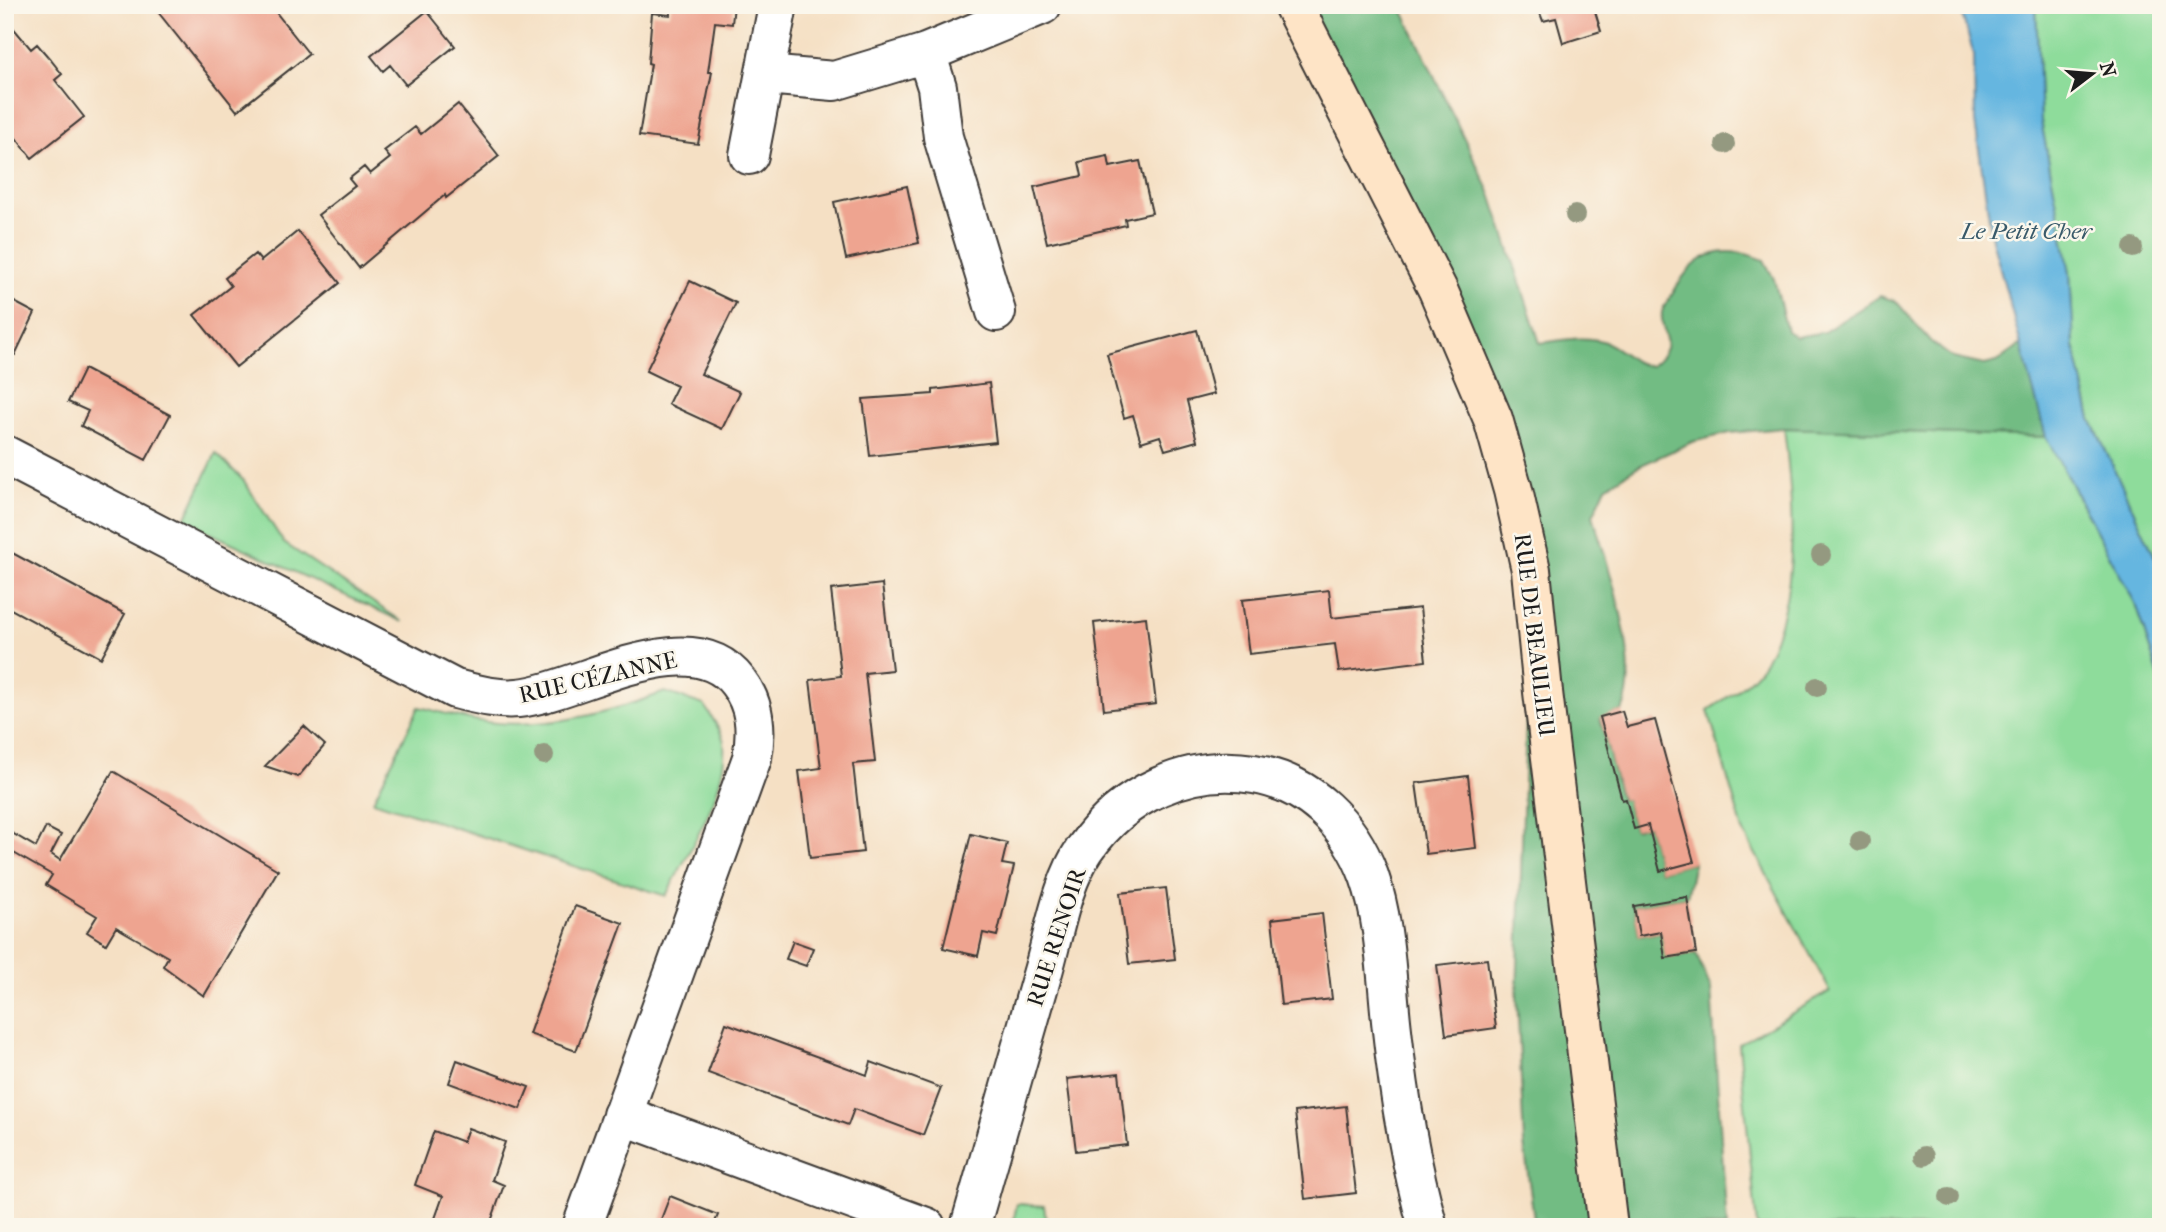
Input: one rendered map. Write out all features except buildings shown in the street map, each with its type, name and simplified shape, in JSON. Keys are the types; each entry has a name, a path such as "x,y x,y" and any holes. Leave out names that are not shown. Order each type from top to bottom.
{"street":[{"path":"750,155 778,5"},
{"path":"766,75 834,81 926,53 1042,5"},
{"name":"RUE DE BEAULIEU","path":"1293,5 1438,290 1493,419 1513,490 1531,570 1543,692 1608,1227"},
{"path":"926,53 937,87 943,136 996,313"},
{"name":"RUE CÉZANNE","path":"5,455 455,688 489,698 520,698 682,655 718,664 734,677 745,691 753,714 756,735 751,758 582,1227"},
{"name":"RUE RENOIR","path":"970,1227 1058,919 1084,850 1123,808 1149,791 1177,779 1207,772 1241,772 1275,778 1294,786 1318,801 1340,824 1355,847 1368,875 1379,916 1398,1089 1428,1227"},
{"path":"622,1115 926,1227"}],"green space":[{"path":"1293,5 1400,5 1491,194 1540,343 1595,339 1609,344 1637,363 1651,366 1665,352 1662,312 1681,279 1700,260 1722,252 1735,252 1764,260 1774,279 1787,331 1796,337 1824,332 1880,296 1896,301 1930,341 1953,358 1984,365 1997,362 2021,344 2046,437 1784,428 1730,433 1692,442 1637,467 1606,487 1593,515 1621,614 1629,667 1628,691 1622,711 1600,718 1621,800 1626,799 1634,829 1648,825 1660,871 1694,862 1687,897 1634,906 1639,936 1661,932 1666,958 1696,953 1711,989 1727,1227 1535,1227 1524,1144 1517,996 1531,570 1513,490"},
{"path":"2036,5 2161,5 2161,570 2091,419 2074,346 2070,273 2041,121"},
{"path":"1784,428 2046,437 2135,603 2161,683 2161,1227 1757,1227 1739,1044 1830,991 1743,831 1708,710 1754,676 1765,661 1777,635 1789,577 1791,547 1790,486"},
{"path":"216,453 244,481 284,543 403,622 184,521"},
{"path":"665,692 704,705 724,743 724,762 713,802 666,896 373,801 419,707 487,722 541,723 603,712"},
{"path":"1017,1204 1044,1206 1047,1227 1012,1227"}],"water":[{"name":"Le Petit Cher","path":"1953,5 2036,8 2041,121 2070,273 2074,346 2091,419 2161,570 2161,683 2135,603 2046,437 1992,239 1975,122 1974,55 1963,18"}]}
